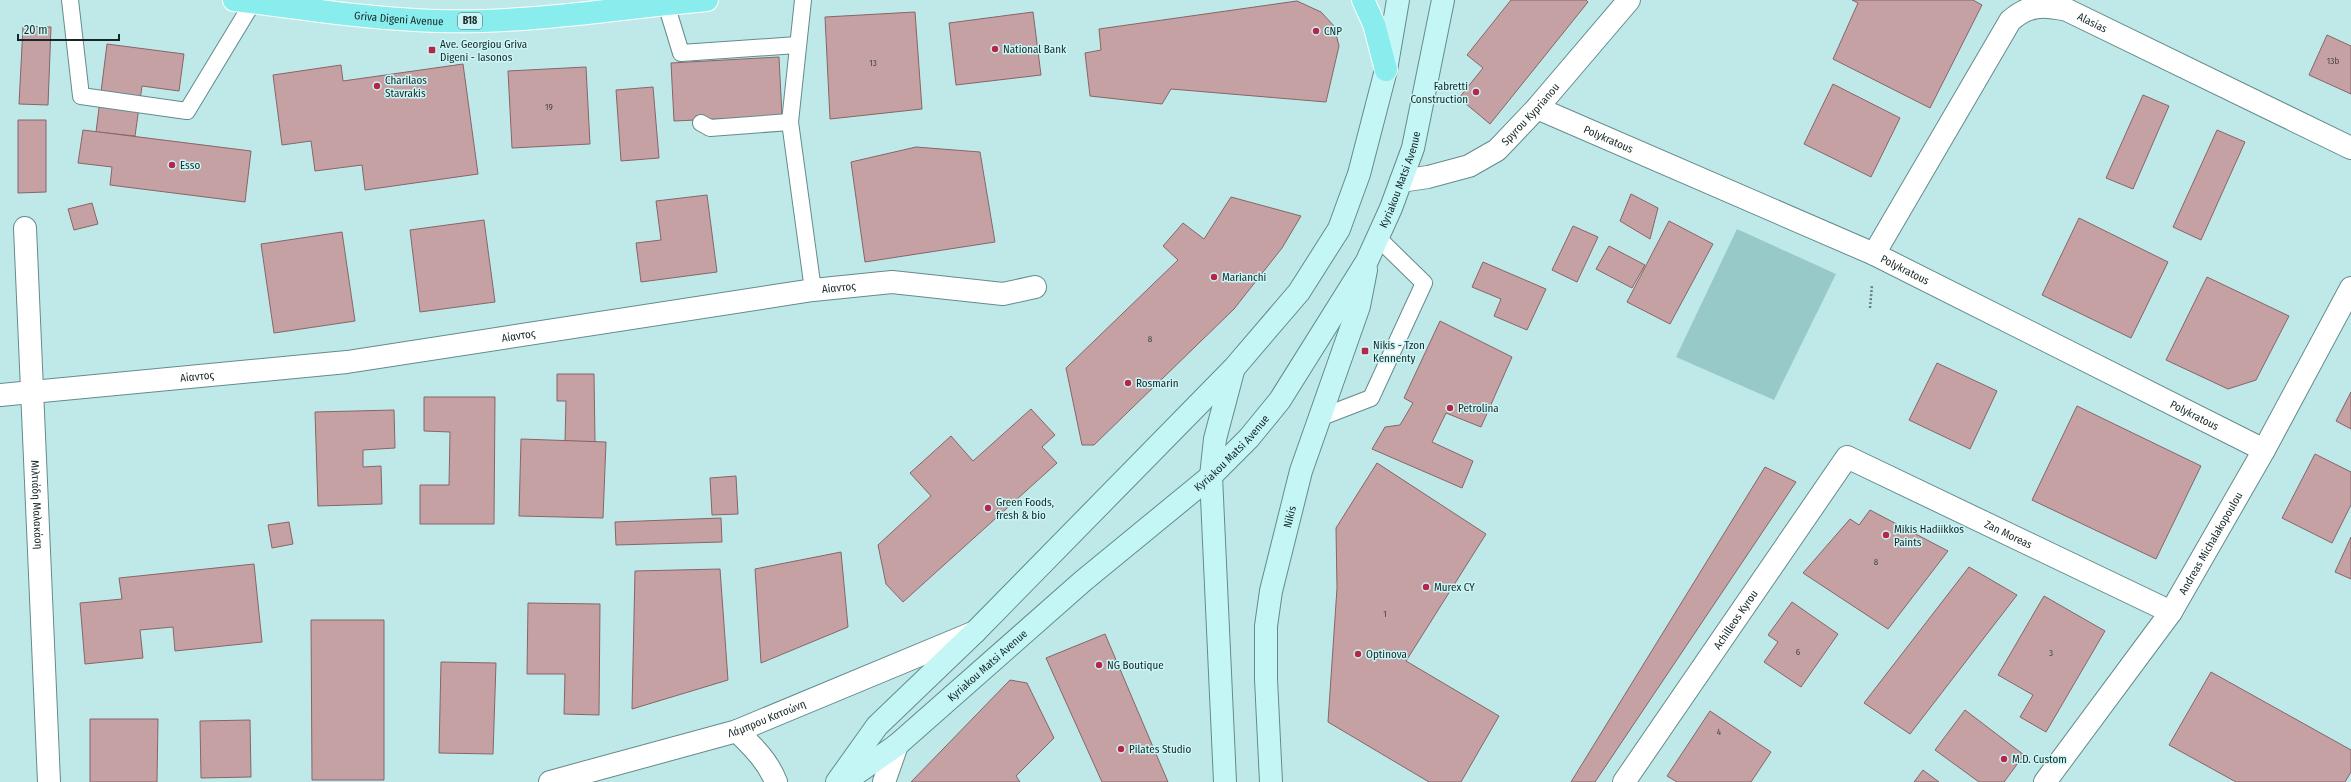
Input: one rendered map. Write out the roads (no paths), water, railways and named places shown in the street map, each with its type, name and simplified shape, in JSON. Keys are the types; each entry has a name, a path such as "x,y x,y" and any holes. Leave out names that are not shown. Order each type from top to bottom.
{"main road":[{"name":"Griva Digeni Avenue","path":"243,1 380,18 436,21 490,21 707,0"},
{"path":"1362,0 1374,24 1386,70"},
{"path":"837,782 878,726 975,632 1234,368 1299,292 1339,229 1359,174 1386,70 1398,0"},
{"name":"Kyriakou Matsi Avenue","path":"844,782 897,745 1077,586 1211,476 1249,438 1280,400 1367,261 1378,238 1413,148 1443,0"},
{"name":"Nikis","path":"1271,782 1266,679 1266,626 1271,591 1292,501 1319,418 1359,306 1367,261"},
{"path":"1225,782 1211,476 1215,439 1234,368"},
{"path":"1271,758 1289,782"}],"street":[{"name":"Spyrou Kyprianou","path":"1401,181 1455,170 1484,159 1509,139 1629,0"},
{"name":"Alasias","path":"1874,254 2010,21 2029,8 2049,6 2067,10 2351,148"},
{"name":"Polykratous","path":"1536,108 1874,254 2264,450"},
{"name":"Μιλτιάδη Μαλακάση","path":"25,228 49,782"},
{"name":"Αίαντος","path":"0,396 347,362 813,290 892,282 1003,294 1035,288"},
{"name":"Andreas Michalakopoulou","path":"2045,782 2171,612 2264,450 2351,288"},
{"name":"Zan Moreas","path":"1847,457 2171,612"},
{"name":"Achilleos Kyrou","path":"1624,782 1847,457"},
{"name":"Λάμπρου Κατσώνη","path":"550,782 737,731 975,632"},
{"path":"737,731 757,751 772,772 776,782"},
{"path":"884,782 897,745"}],"lane":[{"path":"70,0 81,96 187,111 243,1"},
{"path":"803,0 790,122 813,290"},
{"path":"666,4 681,53 797,45"},
{"path":"701,123 710,128 790,122"},
{"path":"1319,418 1371,398 1424,283 1378,238"}],"place":[{"name":"CNP","path":"1316,31"},
{"name":"National Bank","path":"995,49"},
{"name":"Ave. Georgiou Griva Digeni - Iasonos","path":"432,50"},
{"name":"Charilaos Stavrakis","path":"377,86"},
{"name":"Fabretti Construction","path":"1476,92"},
{"name":"Esso","path":"172,165"},
{"name":"Marianchi","path":"1214,277"},
{"name":"Nikis - Tzon Kennenty","path":"1365,351"},
{"name":"Rosmarin","path":"1128,383"},
{"name":"Petrolina","path":"1450,408"},
{"name":"Green Foods, fresh & bio","path":"988,508"},
{"name":"Mikis Hadiikkos Paints","path":"1886,535"},
{"name":"Murex CY","path":"1426,587"},
{"name":"Optinova","path":"1358,654"},
{"name":"NG Boutique","path":"1099,665"},
{"name":"Pilates Studio","path":"1121,749"},
{"name":"M.D. Custom","path":"2004,759"}]}
